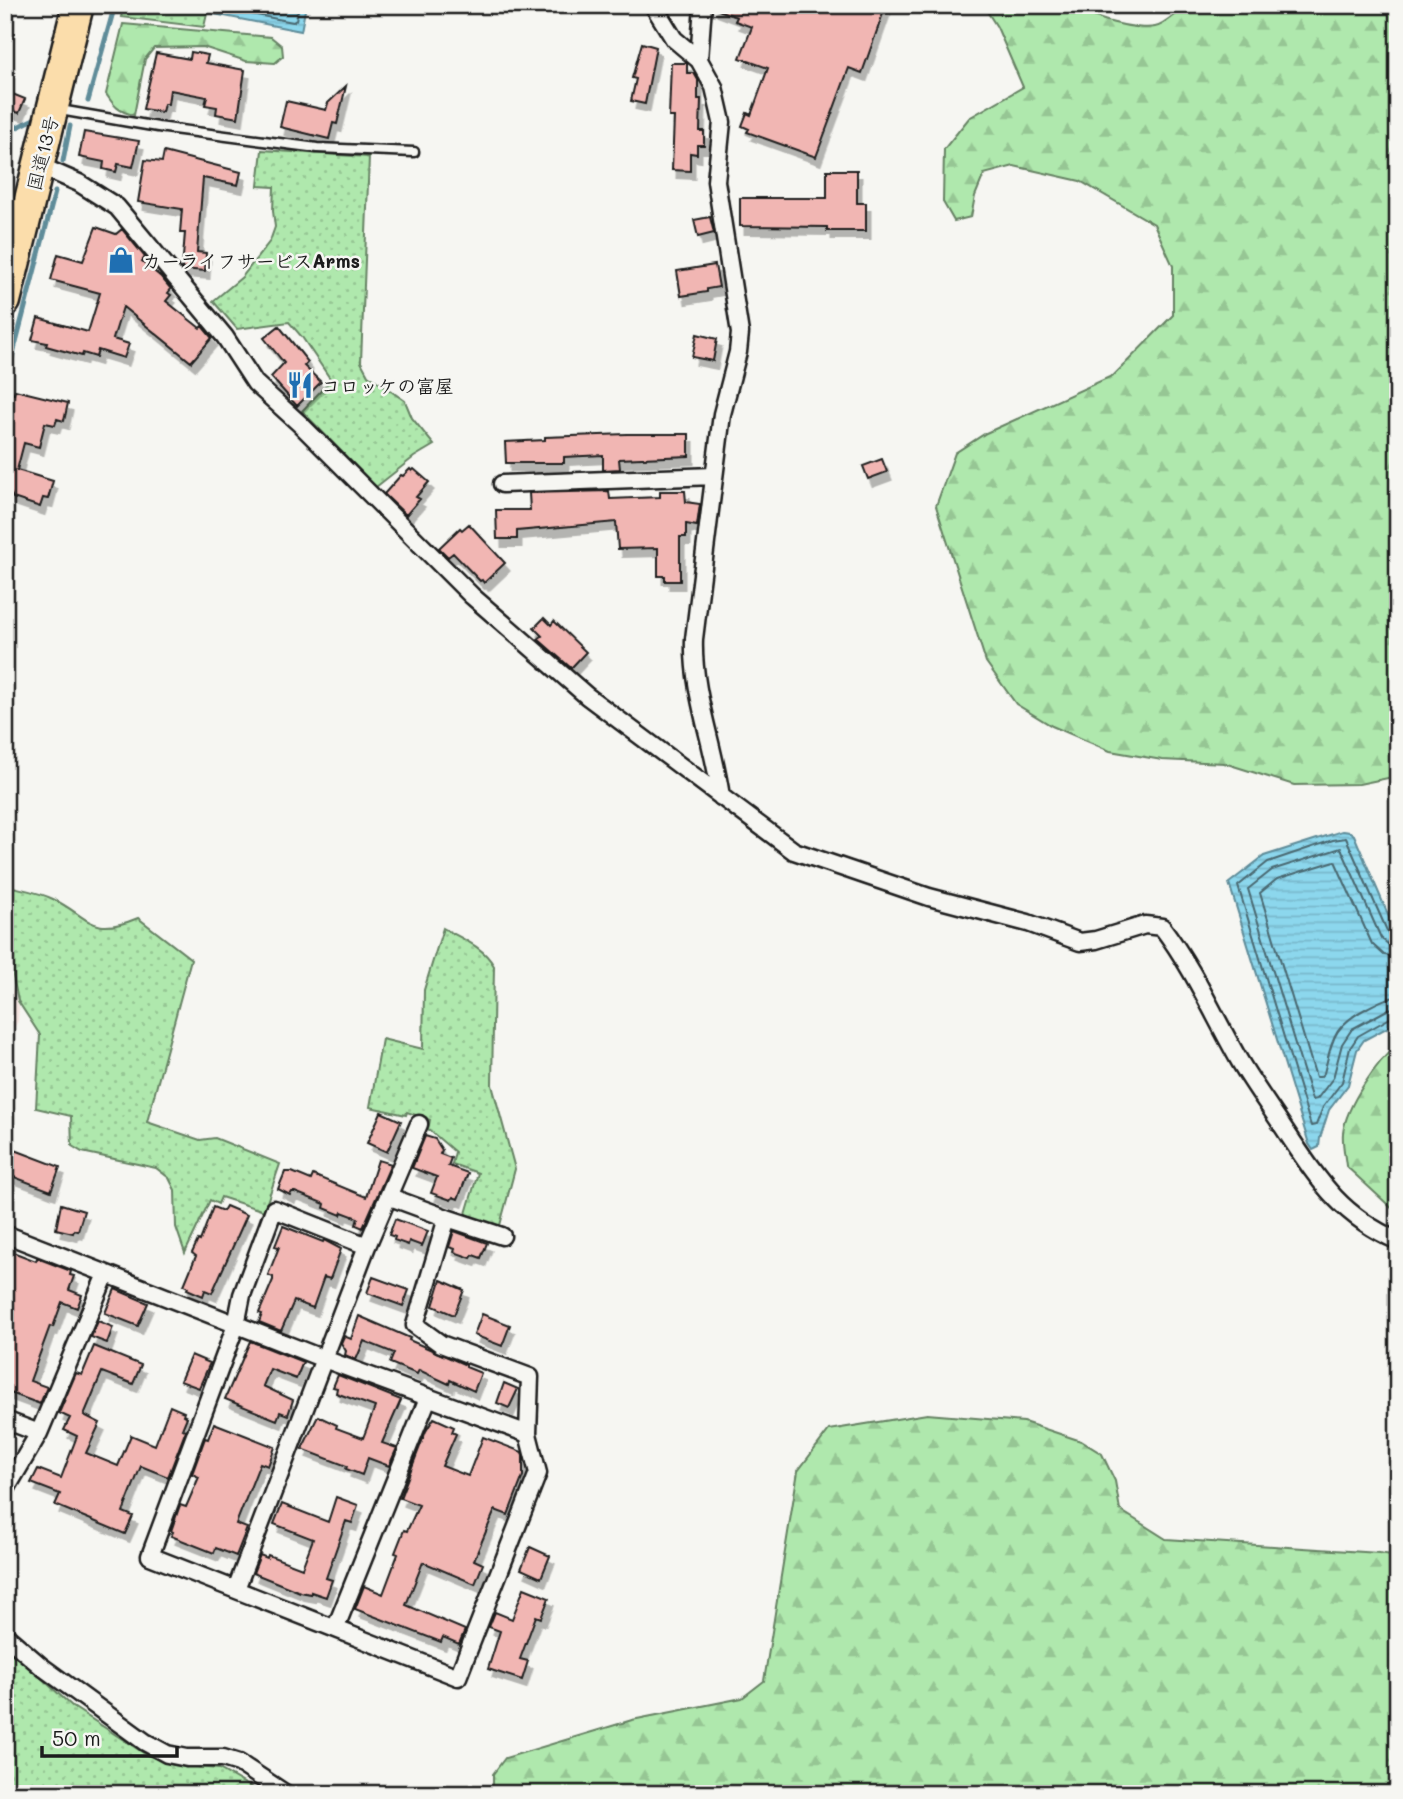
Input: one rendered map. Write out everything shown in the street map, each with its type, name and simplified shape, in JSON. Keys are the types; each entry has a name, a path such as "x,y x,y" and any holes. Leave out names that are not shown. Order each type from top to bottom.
{"highway":[{"name":"国道13号","path":"5,301 78,5"}],"street":[{"path":"653,5 674,39 699,60 714,87 722,122 716,181 740,333 738,352 722,414 694,639 693,665 717,766 720,797"},
{"path":"699,60 703,5"},
{"path":"40,166 79,183 117,207 225,337 255,383 300,424 472,596 587,696 794,852 929,897 1028,923 1080,942 1096,940 1145,925 1162,927 1179,949 1241,1063 1318,1179 1348,1212 1378,1233 1398,1241"},
{"path":"502,484 715,476"},
{"path":"236,1589 367,1246 419,1124"},
{"path":"390,1197 502,1236"},
{"path":"367,1246 274,1209 242,1294 236,1325 150,1556 458,1677 538,1473 528,1434 530,1377 441,1344 415,1325 447,1218"},
{"path":"5,1234 324,1359 528,1434"},
{"path":"5,1491 39,1433 106,1274"},
{"path":"336,1627 428,1398"},
{"path":"5,1420 39,1433"},
{"path":"5,1635 41,1666 145,1742 167,1754 187,1758 223,1758 239,1763 286,1794"}],"lane":[{"path":"53,109 158,127 317,148 414,152"}],"shaded area":[{"path":"5,957 10,984 19,1007 18,1021 5,1045"}],"green space":[{"path":"124,5 209,5 204,27 121,17"},
{"path":"983,5 1078,5 1102,19 1147,28 1162,24 1183,9 1184,5 1398,5 1398,776 1359,784 1294,785 1224,763 1162,760 1110,751 1052,726 1016,704 986,662 936,506 955,453 986,433 1114,375 1173,315 1173,266 1154,224 1080,181 1014,166 984,174 975,196 971,217 954,221 943,202 944,149 969,118 1023,87 997,27"},
{"path":"123,24 271,37 282,46 283,56 275,63 246,61 203,47 154,48 145,59 134,115 117,108 106,94"},
{"path":"262,150 369,157 361,362 368,375 405,401 412,418 434,445 376,487 302,411 331,380 289,322 237,329 213,301 242,277 270,241 275,227 274,187 258,186"},
{"path":"5,885 48,897 100,926 122,924 138,918 191,959 147,1122 200,1140 215,1138 280,1164 264,1211 221,1197 218,1204 210,1200 185,1253 176,1227 175,1190 169,1178 156,1168 82,1152 72,1146 71,1116 36,1108 40,1035 18,1001 5,937"},
{"path":"443,928 478,948 494,966 492,1085 515,1169 499,1229 465,1217 478,1173 452,1164 455,1152 428,1129 430,1120 407,1112 406,1115 370,1107 382,1039 423,1049 424,990"},
{"path":"1398,1044 1398,1214 1346,1166 1343,1137 1345,1122 1356,1097 1372,1073"},
{"path":"927,1414 1024,1422 1081,1441 1102,1454 1115,1481 1120,1510 1166,1539 1398,1556 1398,1794 493,1794 493,1774 505,1758 632,1720 742,1698 764,1681 798,1471 829,1430"},
{"path":"5,1645 73,1707 147,1755 174,1765 219,1769 263,1794 5,1794"}],"water":[{"path":"216,5 306,5 301,31 214,14"},
{"path":"1342,831 1354,835 1398,938 1398,1022 1364,1040 1357,1050 1348,1085 1329,1110 1319,1147 1313,1150 1229,883 1264,856"}],"building":[{"path":"713,5 886,5 862,73 849,68 816,157 747,132 749,129 742,126 747,113 751,115 768,68 740,58 752,27 735,21 737,17 713,8"},
{"path":"642,43 656,47 645,104 631,101 636,79 632,78"},
{"path":"191,52 208,55 206,63 245,70 238,118 216,114 217,107 205,105 207,97 170,90 168,104 164,104 162,112 143,109 156,53 190,59"},
{"path":"671,63 687,63 687,73 694,73 698,80 698,99 701,99 700,131 704,131 704,145 697,145 697,154 690,153 690,171 672,170 674,117 669,117"},
{"path":"346,86 337,124 333,123 329,139 280,127 286,101 326,110 328,103"},
{"path":"5,91 25,99 19,113 5,108"},
{"path":"84,132 139,141 133,167 118,164 116,172 103,169 104,162 79,157"},
{"path":"164,152 241,172 238,185 203,178 197,252 206,253 205,271 182,269 185,233 180,233 182,209 138,202 145,160 162,162"},
{"path":"827,170 857,170 857,203 866,203 866,231 827,231 827,227 740,226 740,198 827,198"},
{"path":"710,217 714,233 698,237 694,220"},
{"path":"96,227 116,234 122,229 145,257 142,261 171,289 168,293 171,295 166,301 200,328 202,326 212,338 191,362 123,307 113,339 129,344 124,358 98,350 96,357 83,353 82,356 32,340 38,318 88,332 100,293 51,280 58,254 83,261"},
{"path":"715,265 719,287 681,296 677,271"},
{"path":"279,326 308,362 304,366 321,382 297,406 271,377 284,363 264,338"},
{"path":"697,334 717,339 713,361 692,357"},
{"path":"15,390 68,403 64,421 57,419 55,425 45,423 39,447 24,443 17,470 53,481 48,499 43,498 40,507 13,498 11,494 10,497 5,496 5,406 8,393 14,394"},
{"path":"689,434 689,456 619,459 620,469 603,470 603,455 564,457 564,463 506,463 505,442 545,440 545,437"},
{"path":"882,459 887,472 868,479 863,466"},
{"path":"410,469 414,469 429,482 416,497 420,499 406,515 384,494"},
{"path":"609,491 610,499 660,497 660,491 685,491 686,502 700,504 697,526 686,524 686,537 680,537 680,581 665,581 665,576 658,576 658,548 618,549 616,522 517,531 517,539 497,539 496,510 530,510 529,493"},
{"path":"469,524 505,563 484,583 453,553 448,557 439,548 460,528 462,530"},
{"path":"544,618 551,625 554,621 586,652 571,668 538,639 542,636 534,628"},
{"path":"381,1112 401,1121 387,1152 367,1143"},
{"path":"425,1136 435,1139 442,1150 440,1154 451,1158 448,1166 468,1173 458,1199 453,1197 451,1200 431,1193 437,1177 412,1168"},
{"path":"15,1150 60,1167 51,1191 6,1174"},
{"path":"378,1160 391,1164 363,1228 356,1225 358,1218 324,1208 325,1204 295,1192 290,1195 278,1189 285,1172 292,1172 311,1180 313,1175 366,1197"},
{"path":"61,1204 84,1211 78,1231 74,1230 73,1233 56,1229"},
{"path":"226,1206 247,1215 212,1293 205,1290 203,1296 184,1285 196,1256 192,1253 198,1240 200,1241 213,1207 223,1211"},
{"path":"395,1219 428,1231 422,1246 409,1241 408,1245 389,1235"},
{"path":"283,1226 341,1249 330,1279 324,1277 313,1308 294,1301 281,1331 259,1322 262,1314 259,1313 273,1280 273,1277 268,1275 279,1247 275,1246"},
{"path":"454,1231 487,1243 481,1258 473,1255 471,1258 454,1252 455,1249 449,1247"},
{"path":"5,1249 71,1271 70,1275 74,1276 69,1290 82,1295 77,1308 62,1302 53,1327 50,1326 30,1381 47,1387 40,1404 5,1391"},
{"path":"373,1277 409,1290 403,1306 367,1293"},
{"path":"441,1280 464,1290 454,1315 433,1306"},
{"path":"115,1289 148,1303 138,1326 105,1313"},
{"path":"482,1314 510,1325 502,1346 474,1335"},
{"path":"359,1316 481,1373 474,1391 450,1380 449,1384 419,1370 417,1374 390,1363 394,1353 364,1341 356,1360 345,1355 346,1351 341,1343 344,1336 351,1339"},
{"path":"98,1321 113,1327 107,1343 91,1337"},
{"path":"250,1341 303,1362 296,1379 270,1369 263,1386 293,1400 288,1415 280,1412 277,1420 225,1399"},
{"path":"94,1346 141,1365 133,1384 102,1372 84,1415 100,1423 86,1453 118,1466 131,1435 155,1445 170,1406 184,1412 183,1415 187,1417 182,1429 186,1430 168,1477 141,1466 123,1512 133,1516 125,1534 55,1505 60,1494 31,1483 38,1469 61,1478 77,1436 64,1430 70,1418 59,1413 76,1373 82,1375"},
{"path":"191,1355 210,1363 199,1388 180,1381"},
{"path":"338,1375 401,1400 382,1443 397,1448 389,1466 368,1458 362,1475 346,1469 347,1466 302,1449 318,1416 337,1425 336,1428 363,1438 375,1407 336,1393 337,1388 333,1387"},
{"path":"504,1383 518,1389 509,1408 497,1403"},
{"path":"434,1418 454,1427 452,1432 456,1434 442,1466 468,1476 483,1437 522,1452 523,1456 523,1476 508,1515 495,1510 474,1560 483,1564 475,1584 423,1562 406,1605 465,1630 459,1644 443,1637 441,1642 355,1609 364,1586 383,1594 404,1530 407,1531 419,1505 400,1498 426,1431"},
{"path":"214,1423 275,1447 268,1466 260,1463 236,1524 247,1528 236,1556 216,1548 214,1553 171,1536 180,1505 186,1507 199,1477 192,1474 205,1438 208,1439"},
{"path":"336,1497 358,1505 352,1523 346,1521 326,1578 332,1580 326,1597 300,1592 253,1573 260,1555 267,1558 268,1555 302,1568 313,1539 274,1524 282,1504 328,1522"},
{"path":"530,1547 550,1556 541,1578 521,1569"},
{"path":"524,1588 549,1598 541,1618 536,1616 520,1659 528,1661 522,1680 488,1669 500,1631 489,1627 495,1612 512,1619"}],"waterway":[{"path":"88,101 115,5"},
{"path":"5,133 34,119"},
{"path":"63,161 70,126"},
{"path":"5,384 55,192"}],"place":[{"name":"カーライフサービスArms","path":"121,260"},
{"name":"コロッケの富屋","path":"300,385"}]}
